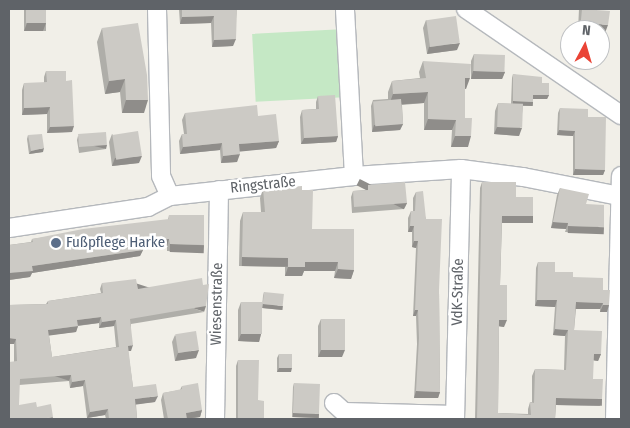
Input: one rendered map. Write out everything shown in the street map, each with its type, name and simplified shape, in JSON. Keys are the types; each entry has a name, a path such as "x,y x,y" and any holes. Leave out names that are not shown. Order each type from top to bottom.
{"street":[{"path":"157,9 161,176 170,196"},
{"path":"345,9 354,176 461,169 523,178 620,196"},
{"path":"466,9 621,115"},
{"name":"VdK-Straße","path":"334,403 344,412 455,417 461,169"},
{"name":"Ringstraße","path":"9,228 148,207 170,196 354,176"},
{"path":"615,419 621,176"},
{"name":"Wiesenstraße","path":"215,419 220,190"}],"green space":[{"path":"345,29 349,97 256,102 252,34"}],"building":[{"path":"26,9 46,9 46,23 26,23"},
{"path":"182,9 237,9 236,39 214,40 214,16 182,17"},
{"path":"582,9 610,11 609,20 581,20"},
{"path":"456,16 460,43 430,47 426,20"},
{"path":"138,23 147,75 148,100 126,100 125,79 109,81 102,28"},
{"path":"474,54 505,55 504,72 473,71"},
{"path":"423,61 471,64 470,78 465,78 465,118 472,118 471,136 455,136 456,120 428,119 428,92 393,94 392,81 426,78"},
{"path":"46,71 66,71 66,81 72,80 74,126 50,127 50,107 24,108 24,83 47,82"},
{"path":"513,74 542,77 542,83 549,83 549,95 533,95 533,102 513,101"},
{"path":"335,95 338,136 304,138 302,110 319,109 318,96"},
{"path":"401,99 403,124 375,126 373,101"},
{"path":"498,103 523,104 522,128 497,127"},
{"path":"257,105 258,116 276,114 279,141 239,144 240,154 223,156 222,143 183,147 182,134 187,134 185,113"},
{"path":"560,108 588,109 588,117 606,117 605,170 575,169 575,131 559,130"},
{"path":"138,131 142,156 116,160 112,135"},
{"path":"106,132 107,145 79,147 78,134"},
{"path":"42,134 44,148 31,151 28,135"},
{"path":"405,182 407,203 354,207 353,191 368,190 368,185"},
{"path":"482,182 516,182 516,197 533,197 533,216 502,216 500,285 507,285 507,320 499,320 498,413 531,415 530,402 534,403 535,369 566,370 568,330 555,329 557,300 537,300 538,262 555,262 555,272 573,272 573,277 603,278 603,290 610,290 609,305 576,302 574,330 602,331 601,354 594,354 593,379 603,379 602,399 556,398 555,419 477,419"},
{"path":"302,186 302,190 313,190 312,229 354,229 354,270 338,269 338,262 305,262 305,267 288,267 288,258 242,257 243,212 265,212 263,189"},
{"path":"560,188 589,194 586,204 604,205 604,227 568,226 568,223 553,222"},
{"path":"423,191 426,219 442,219 439,290 440,392 416,391 419,338 418,310 415,310 418,241 414,241 414,226 410,226 411,211 415,211 416,192"},
{"path":"169,215 204,215 204,245 170,244 169,239 142,241 143,250 32,266 33,271 9,273 9,245 33,242 32,239 83,229 169,219"},
{"path":"202,278 203,285 209,284 206,306 130,319 133,345 128,346 133,387 156,384 158,396 135,399 137,419 109,419 108,409 90,412 85,380 72,382 71,375 20,379 19,405 36,402 37,407 51,404 53,417 9,419 9,362 17,361 16,339 9,338 9,305 48,304 48,301 103,293 102,283 136,279 138,289","holes":["101,317 102,322 116,320 119,347 52,357 48,330 78,326 77,320"]},
{"path":"264,292 284,294 283,306 263,304"},
{"path":"241,302 262,302 262,334 241,334"},
{"path":"321,319 345,319 345,350 321,350"},
{"path":"196,331 199,350 178,353 175,334"},
{"path":"279,354 292,354 292,368 279,368"},
{"path":"238,360 259,360 258,400 264,401 264,418 238,419"},
{"path":"198,383 202,410 186,413 187,419 168,419 163,393 182,389 182,386"},
{"path":"294,383 320,384 319,414 293,413"},
{"path":"417,418 438,419 417,419"}],"place":[{"name":"Fußpflege Harke","path":"56,243"}]}
